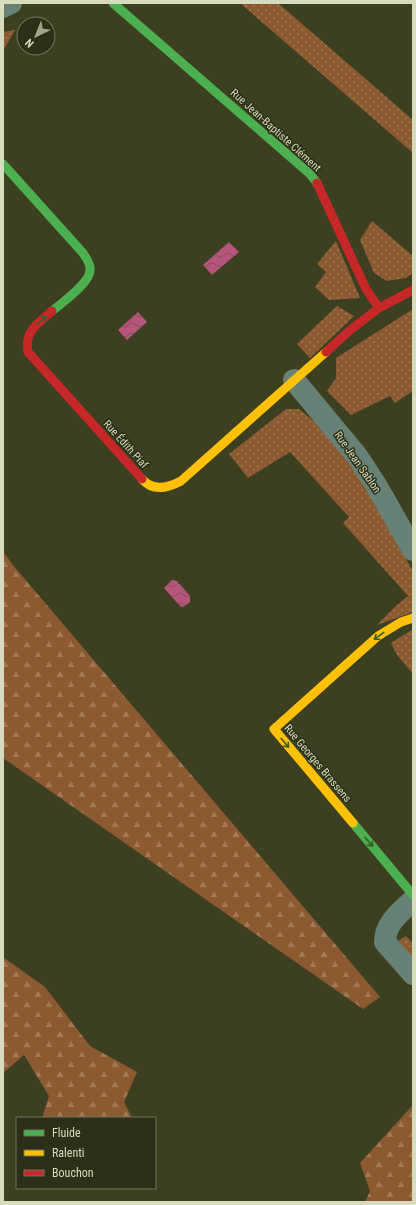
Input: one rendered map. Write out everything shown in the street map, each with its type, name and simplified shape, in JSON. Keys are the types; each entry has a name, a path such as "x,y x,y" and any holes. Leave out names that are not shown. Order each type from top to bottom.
{"street":[{"path":"3,7 11,3"},
{"name":"Rue Jean-Baptiste Clément","path":"113,3 310,174 319,185 366,289 379,308"},
{"name":"Rue Édith Piaf","path":"3,164 83,253 90,264 91,274 86,281 32,329 27,337 26,343 28,352 145,483 157,488 170,487 181,481 349,332 379,308 413,290"},
{"name":"Rue Jean Sablon","path":"294,380 357,456 376,485 413,550"},
{"name":"Rue Georges Brassens","path":"413,618 402,622 378,636 274,729 413,895"},
{"path":"413,900 388,925 385,934 385,942 413,974"}],"green space":[{"path":"240,3 278,3 413,120 413,153"},
{"path":"15,30 3,51 3,32"},
{"path":"372,221 413,256 413,273 406,278 387,281 374,273 360,240"},
{"path":"336,241 360,298 329,300 315,287 326,272 317,264"},
{"path":"337,306 354,316 310,358 297,344"},
{"path":"413,309 413,391 395,403 390,396 351,415 327,391 336,378 336,358"},
{"path":"286,409 299,409 321,427 353,466 413,571 413,612 377,625 408,596 343,523 349,517 290,452 248,478 229,454"},
{"path":"3,551 12,564 380,997 363,1009 3,758"},
{"path":"413,629 413,674 397,655 391,643"},
{"path":"406,936 413,943 413,958 398,941"},
{"path":"3,957 45,987 90,1046 137,1072 124,1102 132,1117 42,1117 49,1096 24,1055 3,1073"},
{"path":"413,1105 413,1202 365,1202 370,1191 360,1163"}],"water":[{"path":"229,242 239,252 212,275 203,265"},
{"path":"138,312 147,322 127,340 118,330"},
{"path":"172,580 177,581 190,596 190,602 183,607 180,606 164,588"}],"traffic: fast":[{"path":"113,3 310,174 317,183"},
{"path":"3,164 83,253 89,263 89,275 81,287 52,311"},
{"path":"353,823 413,895"}],"traffic: slow":[{"path":"142,479 151,486 161,488 181,481 326,352"},
{"path":"353,823 274,729 378,636 401,622 413,618"}],"traffic: jam":[{"path":"317,183 366,289 379,308"},
{"path":"326,352 349,331 379,308 413,290"},
{"path":"52,311 37,324 30,333 27,345 28,352 142,479"}]}
